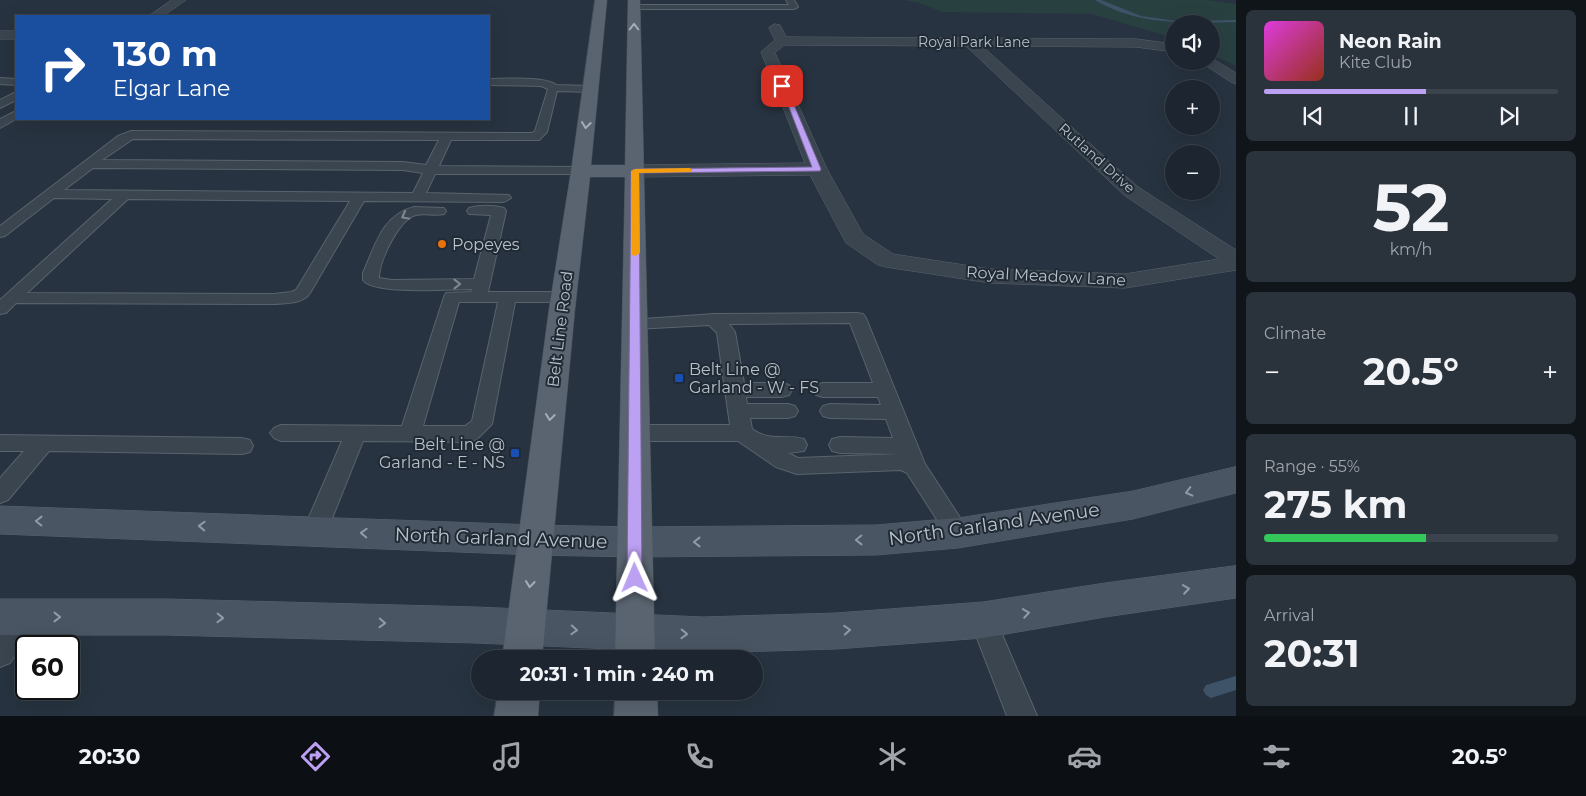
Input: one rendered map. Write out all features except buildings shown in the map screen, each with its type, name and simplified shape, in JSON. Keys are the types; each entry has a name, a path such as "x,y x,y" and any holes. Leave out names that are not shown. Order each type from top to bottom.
{"main road":[{"name":"Belt Line Road","path":"524,643 563,297 581,171 590,89 600,53 618,5"},
{"path":"618,5 629,53 635,171 635,646"},
{"path":"581,171 635,171"},
{"name":"North Garland Avenue","path":"0,520 535,540 634,542 876,540 958,533 1133,505 1236,480"},
{"path":"12,617 166,616 524,643 635,646 703,635 836,631 983,620 1105,600 1236,582"},
{"path":"516,716 517,700"},
{"path":"636,700 636,716"}],"street":[{"path":"157,15 180,0"},
{"path":"0,35 15,35"},
{"name":"Royal Park Lane","path":"817,169 768,52 778,35 969,42 1136,43 1165,46"},
{"name":"Rutland Drive","path":"969,42 1131,191 1236,261"},
{"path":"1220,69 1236,79"},
{"path":"635,171 817,169"},
{"name":"Royal Meadow Lane","path":"817,169 854,238 886,260 990,276 1125,281 1236,261"}],"lane":[{"path":"618,5 794,7 790,0"},
{"path":"0,82 15,82"},
{"path":"490,82 541,83 549,84 553,88 590,89"},
{"path":"0,233 122,139 139,134 534,136 541,132 553,88"},
{"path":"0,105 15,97"},
{"path":"0,124 15,115"},
{"path":"417,198 446,136"},
{"path":"89,164 402,166 431,170 581,171"},
{"path":"480,291 502,205 513,188 518,170"},
{"path":"50,194 417,198 502,205"},
{"path":"6,304 124,195"},
{"path":"6,304 295,297 302,293 359,197"},
{"path":"502,205 452,211 420,210 410,212 401,217 392,226 371,273 371,280 392,285 480,291 508,297 563,297"},
{"path":"410,434 452,297 480,291"},
{"path":"281,433 470,434 482,424 508,297"},
{"path":"635,324 714,320 857,318 915,467 958,533"},
{"path":"714,320 726,332 738,411 751,439 784,462 797,466 902,462 915,467"},
{"path":"735,390 782,390"},
{"path":"822,390 885,390"},
{"path":"738,411 788,411"},
{"path":"830,411 894,412"},
{"path":"315,531 356,433"},
{"path":"634,433 751,439 796,445"},
{"path":"0,443 242,446"},
{"path":"0,494 43,443"},
{"path":"840,445 907,446"},
{"path":"0,654 12,617"},
{"path":"983,620 1022,716"}],"green space":[{"path":"903,0 1206,0 1236,4 1236,66 1220,58 1220,15 1165,15 1165,35 1092,14 942,12 920,3"}],"waterway":[{"path":"1097,0 1140,17 1177,22 1236,21"},
{"path":"1211,690 1236,683"}],"slow traffic":[{"path":"635,253 635,171 689,171"}],"place":[{"name":"Popeyes","path":"442,244"},
{"name":"Belt Line @ Garland - W - FS","path":"679,378"},
{"name":"Belt Line @ Garland - E - NS","path":"515,453"}],"route":[{"path":"635,578 635,171 817,169 782,86"}]}
